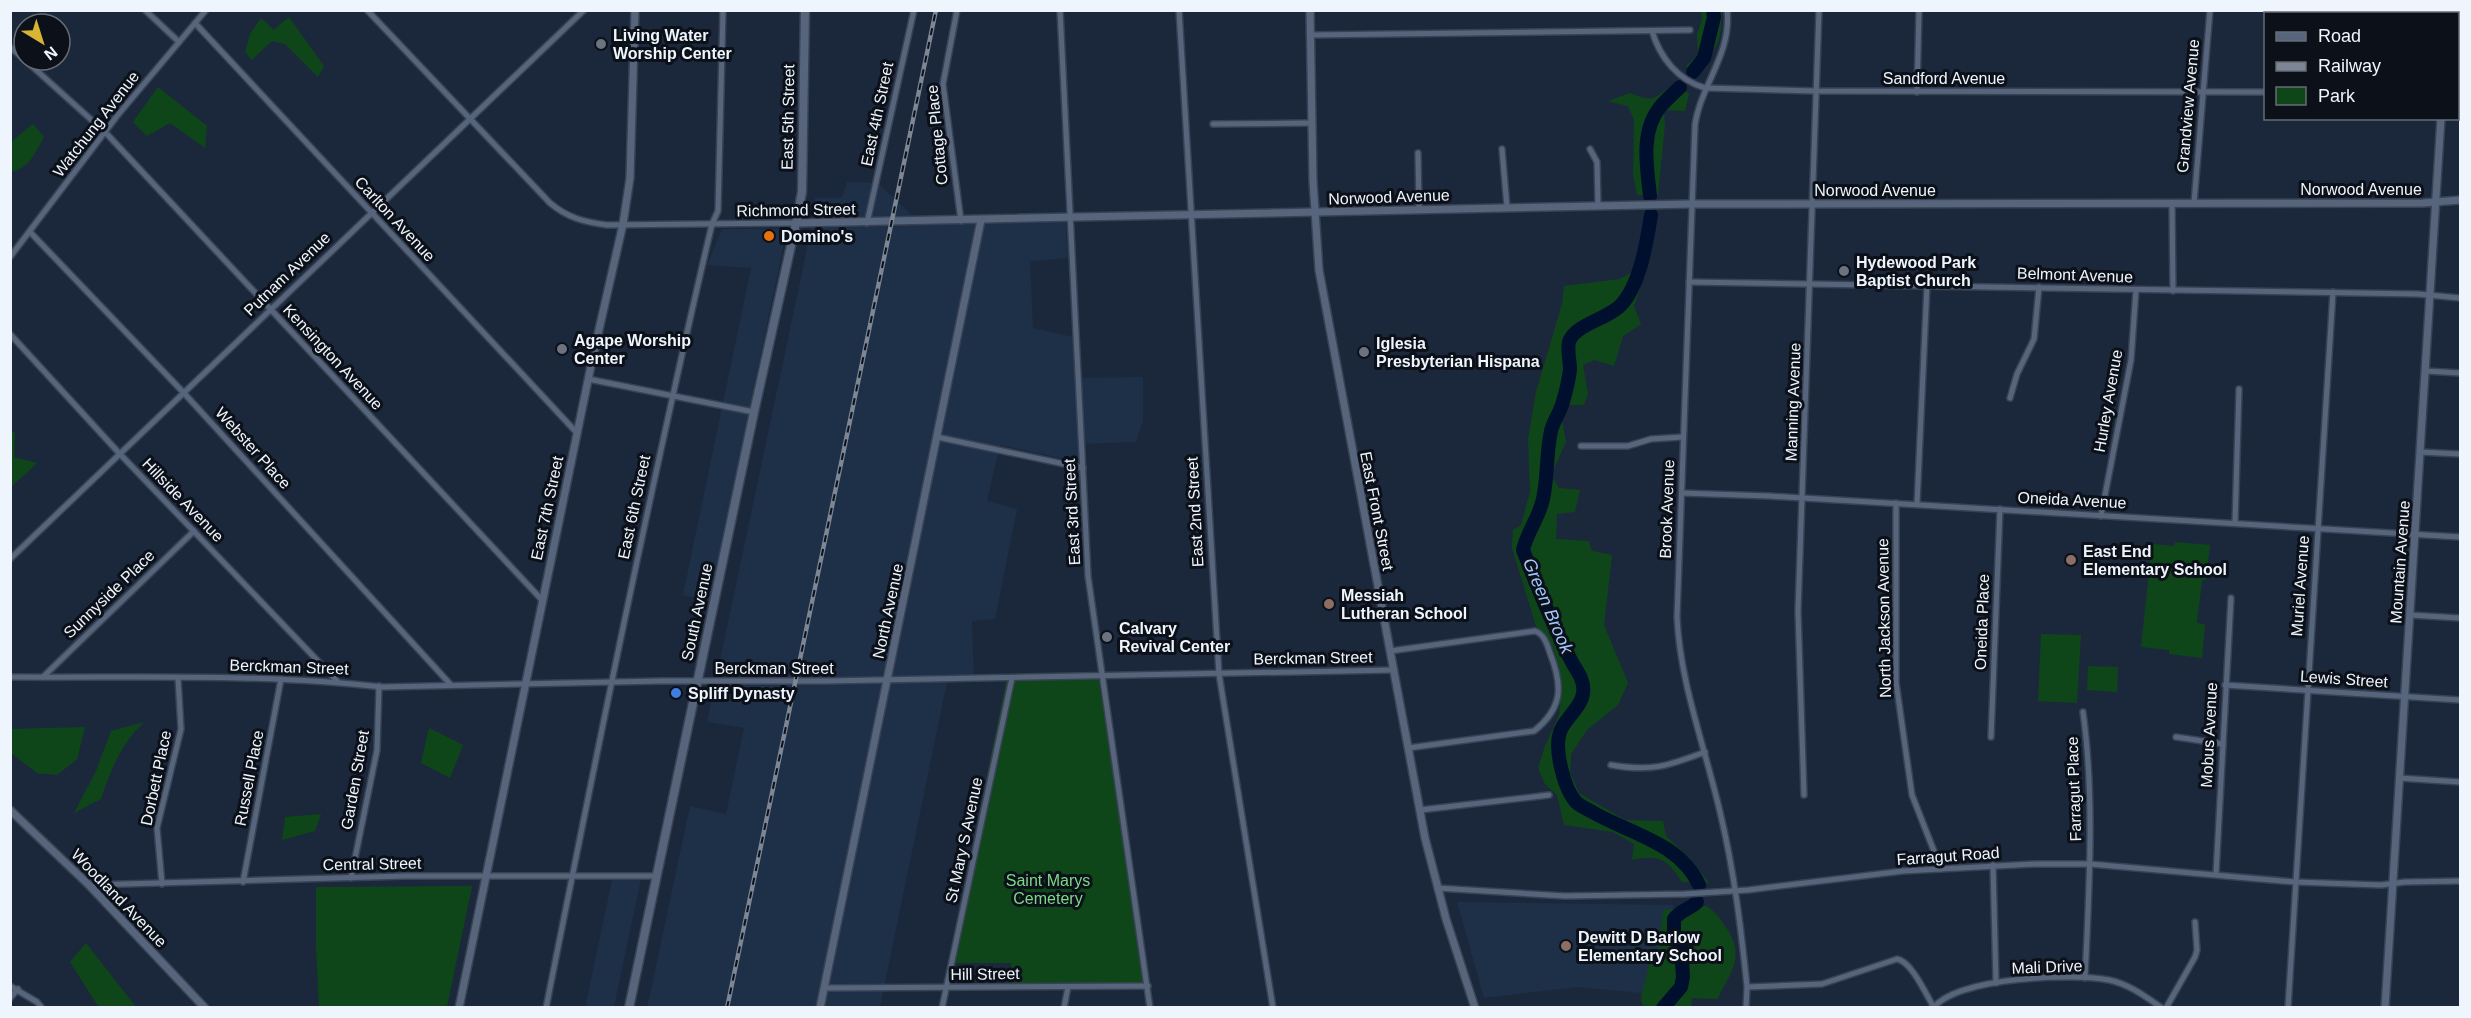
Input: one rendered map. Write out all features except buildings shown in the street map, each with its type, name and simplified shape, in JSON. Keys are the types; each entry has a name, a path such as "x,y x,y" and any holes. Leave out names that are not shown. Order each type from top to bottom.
{"main road":[{"name":"East 5th Street","path":"796,223 802,192 805,10"},
{"name":"South Avenue","path":"629,1008 796,223"}],"street":[{"path":"145,10 179,42"},
{"name":"Watchung Avenue","path":"10,257 31,233 106,133 206,10"},
{"name":"Richmond Street","path":"367,10 550,203 564,214 581,221 607,225 867,223 1314,213"},
{"name":"Putnam Avenue","path":"10,559 584,10"},
{"name":"East 7th Street","path":"459,1008 588,379 623,225 630,178 635,10"},
{"name":"East 6th Street","path":"546,1008 611,682 672,396 712,224 718,211 723,10"},
{"name":"East 4th Street","path":"867,223 914,10"},
{"name":"Cottage Place","path":"957,10 944,84 961,221"},
{"name":"East 3rd Street","path":"1060,10 1088,576 1150,1008"},
{"name":"East 2nd Street","path":"1179,10 1219,674 1273,1008"},
{"name":"East Front Street","path":"1310,10 1314,213 1322,289 1420,810 1437,888 1475,1008"},
{"name":"Brook Avenue","path":"1727,10 1726,41 1720,60 1697,108 1695,125 1678,638 1691,704 1729,851 1747,987 1746,1008"},
{"name":"Manning Avenue","path":"1804,795 1798,611 1819,10"},
{"path":"1917,92 1919,10"},
{"name":"Grandview Avenue","path":"2193,203 2210,10"},
{"name":"Carlton Avenue","path":"195,23 577,433"},
{"path":"1311,36 1690,30"},
{"name":"Sandford Avenue","path":"1652,32 1659,52 1677,73 1695,86 1705,88 1815,92 2264,92"},
{"name":"Kensington Avenue","path":"37,72 106,133 542,600"},
{"name":"Mountain Avenue","path":"2385,1008 2441,120"},
{"path":"1213,124 1312,123"},
{"path":"1502,149 1507,207"},
{"path":"1590,149 1597,162 1598,206"},
{"path":"1418,153 1419,208"},
{"name":"Norwood Avenue","path":"1314,213 1419,208 1691,204 2460,200"},
{"path":"2172,203 2173,291"},
{"name":"North Avenue","path":"820,1008 981,220"},
{"name":"Webster Place","path":"31,233 183,392 451,685"},
{"name":"Belmont Avenue","path":"1689,282 2333,292 2418,294 2460,298"},
{"path":"1917,504 1927,285"},
{"path":"2010,398 2017,374 2034,339 2039,287"},
{"name":"Hurley Avenue","path":"2101,516 2131,360 2136,290"},
{"name":"Muriel Avenue","path":"2288,1008 2333,292"},
{"name":"Hillside Avenue","path":"10,334 119,453 338,682"},
{"path":"2426,371 2460,373"},
{"path":"588,379 754,412"},
{"path":"2235,523 2240,388"},
{"path":"937,437 1083,468"},
{"path":"1581,446 1629,446 1651,439 1683,437"},
{"path":"2420,452 2460,454"},
{"name":"Oneida Avenue","path":"1682,493 1917,504 2460,537"},
{"name":"North Jackson Avenue","path":"1896,503 1896,682 1912,795 1941,869"},
{"name":"Oneida Place","path":"1991,736 2000,509"},
{"name":"Sunnyside Place","path":"43,677 194,531"},
{"name":"Mobus Avenue","path":"2216,874 2231,598"},
{"path":"2410,615 2460,618"},
{"path":"1390,651 1535,631 1539,632 1544,639 1558,675 1559,693 1554,708 1545,722 1534,731 1408,748"},
{"name":"Berckman Street","path":"10,677 281,679 379,686 887,680 1393,670"},
{"name":"Dorbett Place","path":"162,884 157,828 182,729 178,678"},
{"name":"St Mary S Avenue","path":"942,1008 1012,678"},
{"name":"Russell Place","path":"243,882 281,679"},
{"name":"Lewis Street","path":"2225,685 2460,700"},
{"name":"Garden Street","path":"351,878 377,750 379,686"},
{"name":"Farragut Place","path":"2083,712 2089,756 2090,864 2085,978"},
{"path":"2176,737 2223,744"},
{"path":"1611,765 1656,768 1668,766 1705,752"},
{"path":"2399,778 2460,782"},
{"path":"1420,810 1549,795"},
{"name":"Woodland Avenue","path":"10,810 89,885 205,1008"},
{"name":"Farragut Road","path":"1437,888 1565,896 1685,894 1736,891 1903,871 2090,864 2295,882 2381,885 2460,881"},
{"path":"1993,866 1995,983"},
{"name":"Central Street","path":"89,885 351,878 657,876"},
{"path":"2164,1008 2195,957 2197,950 2195,922"},
{"path":"1747,987 1822,984 1897,958 1902,959 1909,967 1933,1007"},
{"name":"Mali Drive","path":"1933,1007 1961,989 1995,983 2085,978 2110,981 2125,986 2164,1008"},
{"name":"Hill Street","path":"824,988 1148,986"},
{"path":"10,987 18,989 42,1008"},
{"path":"1064,1008 1068,987"},
{"path":"10,998 18,989"}],"shaded area":[{"path":"847,182 878,183 916,219 1065,216 1068,258 1030,261 1033,328 1074,337 1077,378 1143,377 1143,421 1136,442 1080,444 1080,462 1000,445 987,501 1017,509 995,619 972,621 974,677 948,677 880,1007 647,1008 690,806 726,814 744,728 707,722 815,211 815,198 842,198"},
{"path":"722,229 787,229 709,601 683,595 751,268 707,265"},
{"path":"642,874 614,1007 585,1008 613,875"},
{"name":"Dewitt D Barlow Elementary School","path":"1457,902 1674,905 1652,994 1578,987 1484,998"}],"green space":[{"path":"1701,11 1722,11 1719,39 1713,51 1692,70 1686,66 1698,55 1697,34 1702,20"},
{"path":"289,17 324,66 318,77 285,44 272,41 252,60 245,52 250,34 261,18 274,30"},
{"path":"1675,84 1689,94 1685,111 1664,110 1665,125 1658,195 1637,195 1633,174 1634,120 1628,106 1608,101 1630,93 1655,98"},
{"path":"158,87 207,126 205,148 170,123 147,136 133,122"},
{"path":"33,124 44,137 27,163 11,172 11,142"},
{"path":"1632,272 1642,283 1634,306 1641,324 1623,336 1614,366 1594,360 1583,365 1588,394 1584,405 1568,405 1562,420 1566,442 1551,475 1559,488 1580,490 1575,512 1557,514 1556,539 1589,541 1592,551 1612,555 1604,625 1628,683 1618,705 1587,730 1571,754 1570,773 1579,793 1625,820 1663,821 1666,836 1690,858 1709,883 1682,882 1667,863 1656,858 1632,860 1634,844 1613,832 1564,825 1557,795 1545,784 1538,768 1559,715 1562,688 1554,650 1536,626 1512,548 1513,530 1521,525 1530,492 1528,439 1536,392 1562,304 1564,286 1620,279"},
{"path":"11,432 15,432 14,457 37,463 11,487"},
{"path":"2175,542 2210,545 2206,580 2202,580 2197,623 2205,624 2202,658 2169,654 2169,650 2141,647 2152,544 2174,546"},
{"path":"2041,634 2081,635 2077,703 2038,701"},
{"path":"2088,666 2118,667 2117,692 2087,690"},
{"name":"Saint Marys Cemetery","path":"1098,676 1146,984 1011,985 1011,963 949,963 1007,677"},
{"path":"144,722 129,739 118,757 101,799 74,813 96,771 111,731"},
{"path":"85,727 77,759 57,775 37,773 11,753 11,729"},
{"path":"429,728 463,745 450,778 421,763"},
{"path":"321,814 315,831 282,840 285,817"},
{"path":"472,886 447,1007 319,1007 316,887"},
{"path":"1706,906 1721,920 1731,936 1736,954 1732,971 1717,999 1692,998 1691,1007 1643,1007 1641,997 1651,956 1658,948 1663,910"},
{"path":"86,943 136,1007 100,1007 96,1003 70,962"}],"waterway":[{"name":"Green Brook","path":"1693,72 1704,58 1714,17 1713,10"},
{"name":"Green Brook","path":"1650,196 1646,150 1650,127 1660,107 1680,87"},
{"name":"Green Brook","path":"1651,215 1642,263 1627,297 1614,311 1577,331 1569,342 1569,378 1562,405 1551,431 1543,499 1523,550 1552,622 1583,685 1582,698 1562,727 1558,739 1561,768 1572,796 1583,807 1668,850 1691,871 1699,885"},
{"name":"Green Brook","path":"1663,1008 1681,987 1683,977 1681,947 1674,934 1674,919 1697,902"}],"railway":[{"path":"727,1008 936,10"}],"place":[{"name":"Living Water Worship Center","path":"601,44"},
{"name":"Domino's","path":"769,236"},
{"name":"Hydewood Park Baptist Church","path":"1844,271"},
{"name":"Agape Worship Center","path":"562,349"},
{"name":"Iglesia Presbyterian Hispana","path":"1364,352"},
{"name":"East End Elementary School","path":"2071,560"},
{"name":"Messiah Lutheran School","path":"1329,604"},
{"name":"Calvary Revival Center","path":"1107,637"},
{"name":"Spliff Dynasty","path":"676,693"},
{"name":"Dewitt D Barlow Elementary School","path":"1566,946"}]}
